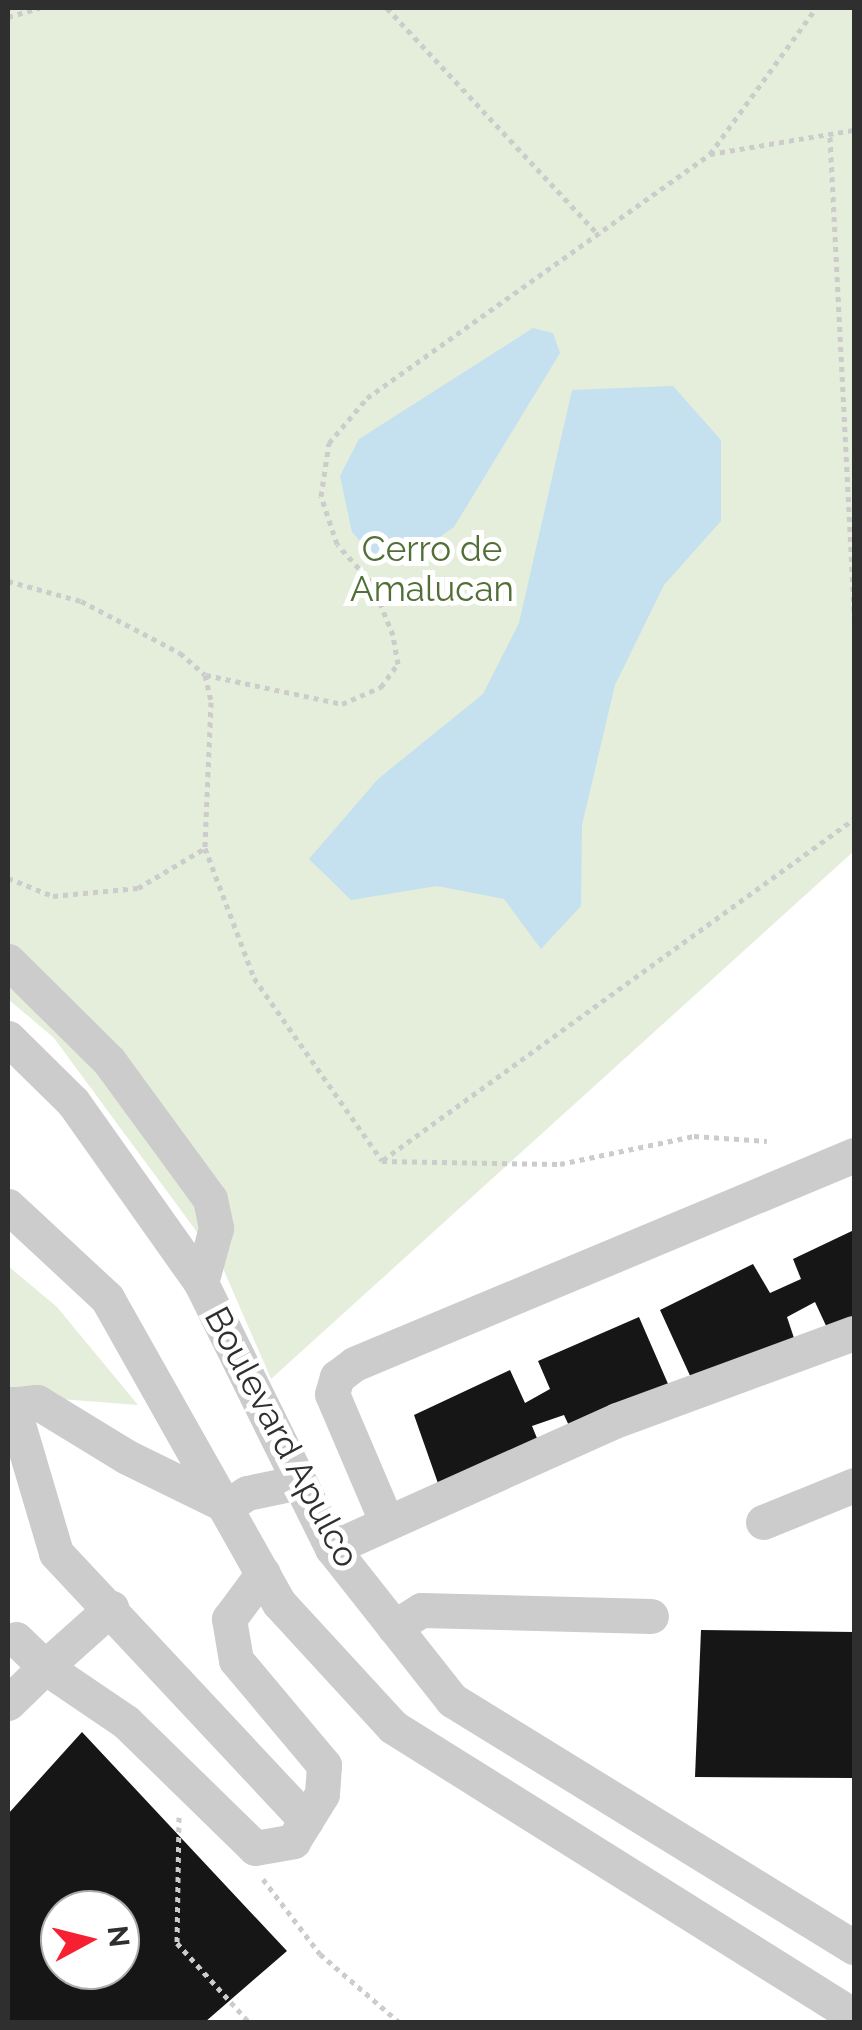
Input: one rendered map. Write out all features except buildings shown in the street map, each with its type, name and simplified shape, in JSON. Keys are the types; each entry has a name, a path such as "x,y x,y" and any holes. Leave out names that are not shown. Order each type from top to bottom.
{"street":[{"path":"8,961 109,1062 210,1199 216,1228 201,1283"},
{"name":"Boulevard Apulco","path":"8,1038 74,1102 201,1283 332,1548 452,1700 854,1947"},
{"path":"387,1523 332,1394 337,1377 354,1364 854,1155"},
{"path":"8,1206 107,1298 280,1603 393,1728 854,2016"},
{"path":"332,1548 617,1420 854,1334"},
{"path":"228,1506 127,1458 37,1402 10,1404 56,1552 306,1820"},
{"path":"228,1506 248,1493 299,1482"},
{"path":"763,1522 854,1485"},
{"path":"10,1635 45,1666 126,1722 255,1848 293,1841 322,1794 324,1765 236,1660 229,1619 263,1573"},
{"path":"8,1703 111,1608"},
{"path":"394,1626 422,1610 651,1616"}],"path":[{"path":"8,17 40,8"},
{"path":"387,8 600,235"},
{"path":"8,581 81,602 180,653 205,674 342,704 381,687 398,664 393,635 372,584 332,528 321,496 329,443 367,398 710,154 816,8"},
{"path":"710,154 854,130"},
{"path":"830,137 854,619"},
{"path":"205,674 211,702 205,848 254,978 382,1161"},
{"path":"382,1161 854,819"},
{"path":"8,878 53,896 138,888 205,848"},
{"path":"382,1161 560,1164 694,1136 767,1141"},
{"path":"179,1808 177,1943 249,2022"},
{"path":"261,1877 320,1954 398,2022"}],"green space":[{"name":"Cerro de Amalucan","path":"8,8 854,8 854,851 271,1379 222,1266 54,1038 8,999"},
{"path":"8,1266 57,1307 138,1405 8,1395"}],"water":[{"path":"533,328 553,333 560,353 454,527 408,559 373,555 352,532 340,476 359,439"},
{"path":"673,386 721,440 721,521 664,585 615,685 582,825 581,906 541,949 504,899 437,886 351,900 309,859 378,779 483,694 519,623 572,390"}]}
